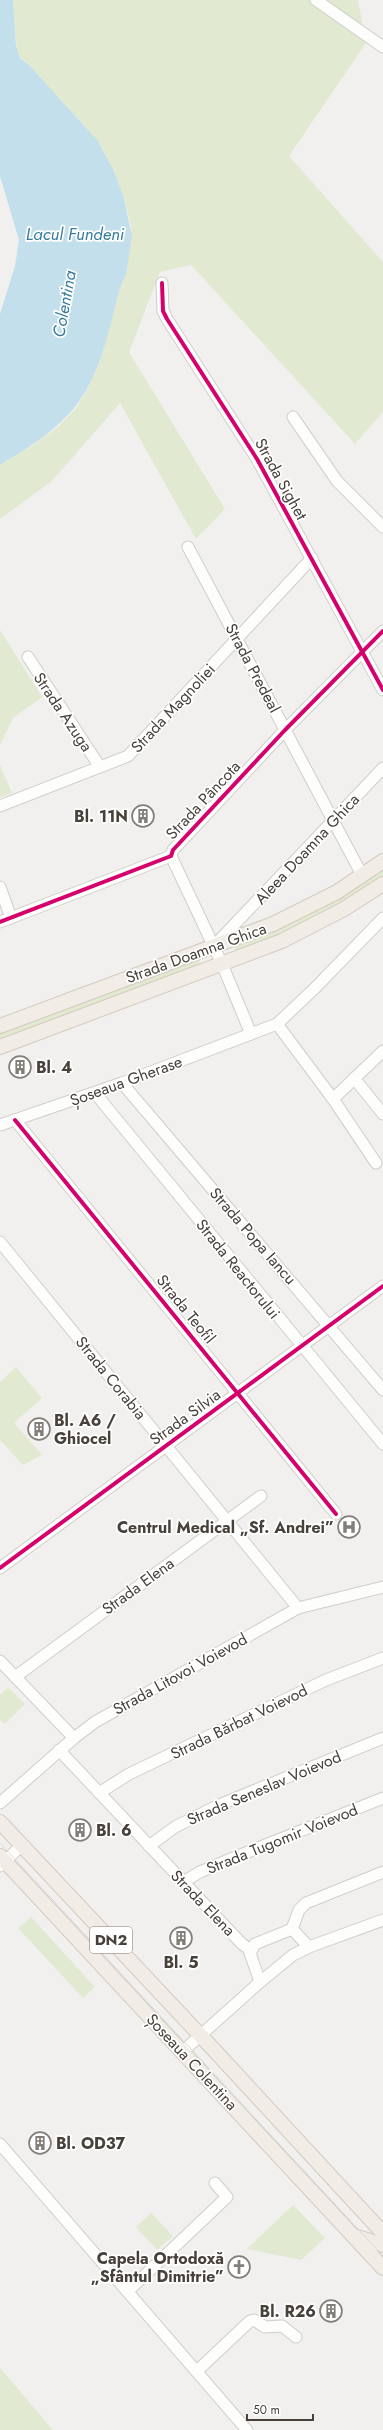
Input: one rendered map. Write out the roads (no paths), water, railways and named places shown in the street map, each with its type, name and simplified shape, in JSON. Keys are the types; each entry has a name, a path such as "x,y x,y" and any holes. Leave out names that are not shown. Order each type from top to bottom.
{"main road":[{"name":"Strada Doamna Ghica","path":"0,1026 213,947 296,913 337,892 383,861"},
{"name":"Strada Doamna Ghica","path":"0,1047 222,964 308,929 383,884"},
{"name":"Șoseaua Colentina","path":"0,1822 22,1845 348,2231 383,2268"},
{"name":"Șoseaua Colentina","path":"2,1861 383,2233"},
{"name":"Șoseaua Colentina","path":"370,2219 383,2226"},
{"path":"348,2231 364,2241 383,2245"}],"street":[{"path":"316,0 383,47"},
{"name":"Strada Sighet","path":"162,283 163,311 167,319 238,428 312,558 383,690"},
{"path":"293,417 337,482 383,526"},
{"name":"Strada Predeal","path":"188,547 238,637 285,730 362,875"},
{"name":"Strada Magnoliei","path":"0,806 128,756 312,558"},
{"name":"Strada Pâncota","path":"0,922 170,856 173,850 285,730 383,631"},
{"name":"Strada Azuga","path":"28,657 100,767"},
{"name":"Aleea Doamna Ghica","path":"213,947 383,768"},
{"path":"170,856 222,964 251,1034"},
{"path":"0,887 11,918"},
{"name":"Șoseaua Gherase","path":"0,1125 95,1093 277,1024 315,988 383,918"},
{"path":"277,1024 333,1099 376,1163"},
{"path":"333,1099 383,1051"},
{"path":"354,1078 383,1114"},
{"name":"Strada Popa Iancu","path":"122,1083 383,1390"},
{"name":"Strada Reactorului","path":"95,1093 301,1346 383,1444"},
{"name":"Strada Teofil","path":"15,1120 239,1392 336,1514"},
{"name":"Strada Corabia","path":"0,1242 228,1520 298,1608"},
{"name":"Strada Silvia","path":"0,1568 383,1286"},
{"name":"Strada Elena","path":"15,1676 261,1496"},
{"name":"Strada Litovoi Voievod","path":"0,1803 59,1750 95,1722 298,1608 383,1587"},
{"name":"Strada Bărbat Voievod","path":"99,1793 129,1774 318,1683 383,1658"},
{"path":"0,1661 74,1738"},
{"name":"Strada Seneslav Voievod","path":"149,1846 175,1827 219,1805 383,1738"},
{"name":"Strada Elena","path":"59,1750 183,1882 250,1950"},
{"name":"Strada Tugomir Voievod","path":"183,1882 200,1872 233,1858 383,1798"},
{"path":"2,1861 22,1845"},
{"path":"260,1982 250,1950 255,1944 292,1928 298,1910 306,1903 383,1872"},
{"path":"191,2044 260,1982 294,1955 309,1947 383,1920"},
{"path":"292,1928 309,1947"},
{"path":"0,2144 197,2370 247,2430"},
{"path":"128,2291 227,2197 215,2182"},
{"path":"197,2370 250,2321 254,2320 265,2327 282,2326 296,2337"}],"water":[{"name":"Lacul Fundeni","path":"0,0 13,0 16,46 20,58 30,66 97,140 113,169 124,198 132,237 126,274 119,291 103,351 94,375 84,395 70,413 52,430 29,447 0,465 0,314 15,266 19,240 0,176"}],"tram line":[{"path":"0,1843 383,2256"}],"place":[{"name":"Bl. 11N","path":"143,816"},
{"name":"Bl. 4","path":"20,1067"},
{"name":"Bl. A6 / Ghiocel","path":"39,1429"},
{"name":"Centrul Medical „Sf. Andrei”","path":"349,1527"},
{"name":"Bl. 6","path":"80,1830"},
{"name":"Bl. 5","path":"181,1938"},
{"name":"Bl. OD37","path":"40,2143"},
{"name":"Capela Ortodoxă „Sfântul Dimitrie”","path":"239,2267"},
{"name":"Bl. R26","path":"331,2311"}],"water label":[{"name":"Colentina","path":"64,304"}]}
